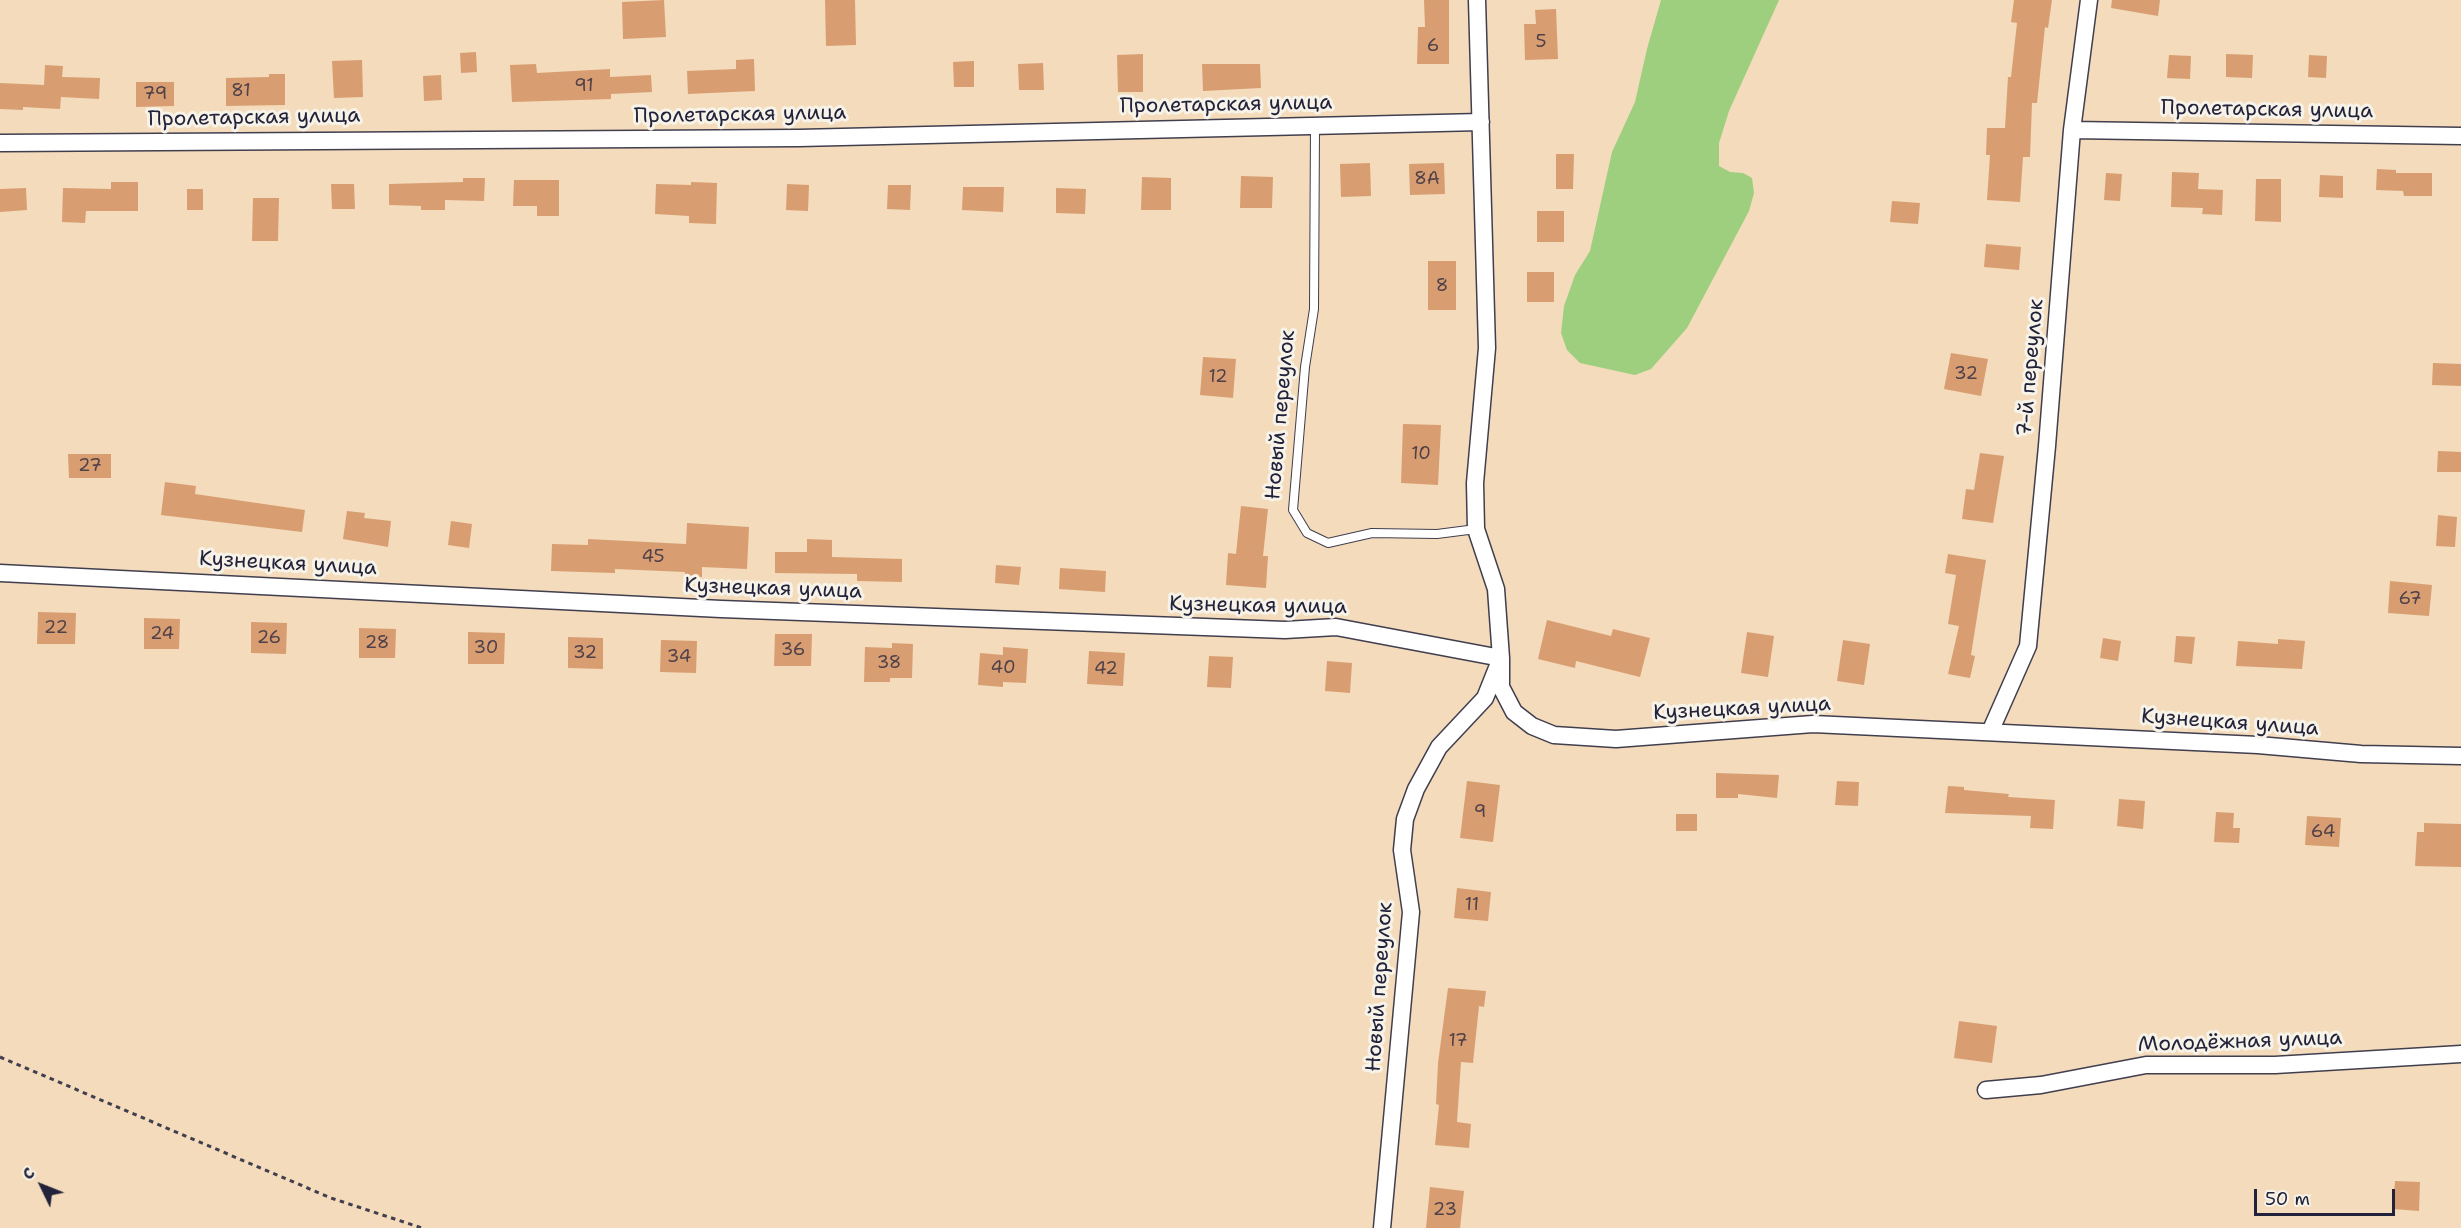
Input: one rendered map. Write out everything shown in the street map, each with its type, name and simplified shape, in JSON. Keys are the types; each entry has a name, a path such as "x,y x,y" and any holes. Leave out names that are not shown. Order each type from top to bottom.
{"street":[{"name":"Новый переулок","path":"1382,1228 1411,912 1402,850 1405,819 1416,789 1438,747 1485,698 1501,658 1496,589 1476,529 1475,483 1487,348 1477,0"},
{"name":"7-й переулок","path":"1990,732 2028,646 2047,446 2072,130 2089,0"},
{"name":"Пролетарская улица","path":"0,143 799,138 1481,122"},
{"name":"Пролетарская улица","path":"2072,130 2461,136"},
{"name":"Кузнецкая улица","path":"0,573 721,609 1285,630 1336,627 1501,658 1501,687 1514,712 1532,726 1554,735 1616,740 1813,724 2258,745 2361,754 2461,756"},
{"name":"Молодёжная улица","path":"1986,1090 2041,1085 2146,1065 2275,1065 2461,1054"}],"lane":[{"name":"Новый переулок","path":"1315,125 1314,309 1305,367 1293,510 1307,533 1328,543 1372,533 1437,534 1476,529"}],"path":[{"path":"0,1057 331,1198 422,1228"}],"green space":[{"path":"1661,0 1779,0 1729,111 1719,143 1719,166 1730,172 1743,173 1752,178 1754,193 1749,211 1687,328 1651,369 1635,375 1580,363 1567,350 1561,333 1564,306 1575,275 1590,251 1612,152 1635,102"}],"building":[{"path":"664,0 666,37 623,39 622,2"},
{"path":"825,0 855,0 856,45 826,46"},
{"path":"1424,0 1449,0 1449,64 1417,64 1418,27 1425,27"},
{"path":"2014,0 2052,0 2048,28 2045,27 2037,103 2032,103 2030,157 2023,157 2020,202 1987,200 1990,155 1986,155 1987,128 2005,128 2008,77 2011,77 2017,23 2011,22"},
{"path":"2112,0 2160,0 2158,16 2111,8"},
{"path":"1556,9 1558,59 1525,60 1524,24 1536,24 1535,10"},
{"path":"476,52 477,72 461,73 460,53"},
{"path":"1143,54 1143,92 1118,92 1117,55"},
{"path":"2226,54 2253,55 2252,78 2226,77"},
{"path":"2169,55 2191,56 2190,79 2167,78"},
{"path":"2309,55 2327,56 2326,78 2308,77"},
{"path":"754,59 755,91 688,94 687,71 736,69 736,60"},
{"path":"362,60 363,97 334,98 332,61"},
{"path":"974,61 974,87 954,87 953,62"},
{"path":"1043,63 1044,90 1019,90 1018,64"},
{"path":"536,64 537,73 610,69 610,77 651,75 652,92 611,94 611,99 512,102 510,65"},
{"path":"1202,64 1260,64 1261,88 1203,91"},
{"path":"45,65 63,66 62,77 100,78 99,99 61,97 60,109 23,107 23,110 0,109 0,83 44,85"},
{"path":"269,74 285,74 285,105 226,106 226,78 269,77"},
{"path":"441,75 442,100 424,101 423,76"},
{"path":"136,82 174,82 174,106 136,107"},
{"path":"1556,154 1574,154 1573,189 1556,189"},
{"path":"1370,163 1371,196 1341,197 1340,164"},
{"path":"1444,163 1445,194 1410,195 1409,164"},
{"path":"2377,169 2396,170 2396,173 2432,173 2432,196 2404,196 2403,191 2376,190"},
{"path":"2172,172 2199,173 2198,189 2223,190 2222,215 2202,214 2203,208 2171,207"},
{"path":"2106,173 2122,174 2120,201 2104,200"},
{"path":"2320,175 2343,176 2343,198 2319,197"},
{"path":"1241,176 1273,177 1272,208 1240,208"},
{"path":"1142,177 1171,178 1171,210 1141,210"},
{"path":"463,178 485,178 484,201 445,200 445,210 421,210 421,206 389,205 389,184 463,182"},
{"path":"2256,179 2281,179 2281,222 2255,221"},
{"path":"514,180 559,180 559,216 537,216 537,206 513,206"},
{"path":"111,182 138,182 138,211 86,211 85,223 62,222 63,188 111,189"},
{"path":"691,182 717,183 716,224 689,223 689,216 655,214 656,184 691,185"},
{"path":"331,184 354,184 355,209 332,209"},
{"path":"787,184 809,185 808,211 786,210"},
{"path":"888,185 911,185 910,210 887,209"},
{"path":"963,187 1004,187 1003,212 962,210"},
{"path":"26,188 27,210 0,212 0,189"},
{"path":"1056,188 1086,189 1085,214 1056,213"},
{"path":"187,189 203,189 203,210 187,210"},
{"path":"253,198 279,198 278,241 252,241"},
{"path":"1892,201 1920,203 1918,224 1890,222"},
{"path":"1537,211 1564,211 1564,242 1537,242"},
{"path":"1986,244 2021,247 2019,270 1984,267"},
{"path":"1428,261 1456,261 1456,310 1428,310"},
{"path":"1527,272 1554,272 1554,302 1527,302"},
{"path":"1951,353 1988,359 1981,396 1944,389"},
{"path":"1203,357 1236,359 1233,398 1200,395"},
{"path":"2433,363 2461,364 2461,386 2432,385"},
{"path":"1403,424 1441,425 1438,485 1401,483"},
{"path":"2438,451 2461,452 2461,472 2437,472"},
{"path":"1980,453 2004,456 1993,523 1962,519 1966,489 1974,490"},
{"path":"68,454 111,454 111,478 69,478"},
{"path":"165,482 196,486 195,494 305,510 302,532 161,515"},
{"path":"1241,506 1268,509 1263,556 1268,556 1266,588 1226,585 1228,553 1236,554"},
{"path":"347,511 365,513 364,518 391,521 388,547 343,539"},
{"path":"2438,515 2457,517 2455,547 2436,546"},
{"path":"451,521 472,524 469,548 448,545"},
{"path":"687,523 749,527 747,569 702,567 702,577 685,576 685,572 615,569 615,573 551,571 552,544 588,545 588,539 686,544"},
{"path":"807,539 832,540 832,557 902,559 902,582 857,581 857,574 775,573 775,552 807,552"},
{"path":"1948,554 1986,560 1971,655 1975,656 1970,678 1948,674 1959,626 1948,624 1956,575 1945,573"},
{"path":"996,565 1021,567 1019,585 995,583"},
{"path":"1060,568 1106,571 1105,592 1059,589"},
{"path":"2390,581 2432,585 2429,616 2388,613"},
{"path":"38,612 76,613 75,644 37,644"},
{"path":"144,618 180,619 179,649 144,649"},
{"path":"1547,620 1611,636 1613,629 1650,638 1640,677 1576,661 1575,668 1538,659"},
{"path":"251,622 287,623 286,654 251,653"},
{"path":"359,628 396,629 395,658 359,658"},
{"path":"468,632 505,633 504,664 468,664"},
{"path":"1747,632 1774,636 1768,677 1741,673"},
{"path":"775,634 812,634 811,666 774,666"},
{"path":"2176,636 2195,637 2192,664 2174,662"},
{"path":"568,637 603,638 603,669 568,668"},
{"path":"2103,638 2121,641 2118,661 2100,658"},
{"path":"2278,639 2305,641 2302,669 2236,666 2238,641 2278,644"},
{"path":"661,640 697,641 696,673 660,672"},
{"path":"1843,640 1870,644 1864,685 1837,681"},
{"path":"892,643 913,644 912,678 890,678 890,682 864,682 865,647 892,648"},
{"path":"1003,647 1028,649 1026,683 1003,682 1003,687 978,685 980,653 1003,655"},
{"path":"1089,651 1125,653 1123,686 1087,684"},
{"path":"1209,656 1233,657 1231,688 1207,687"},
{"path":"1327,661 1352,663 1350,693 1325,691"},
{"path":"1716,773 1779,775 1777,798 1738,794 1738,798 1716,798"},
{"path":"1467,781 1500,785 1493,842 1460,838"},
{"path":"1837,781 1859,782 1858,806 1835,805"},
{"path":"1948,786 1964,787 1964,790 2009,794 2008,797 2055,800 2053,829 2030,828 2031,816 1945,813"},
{"path":"2119,799 2145,801 2143,829 2117,826"},
{"path":"2216,812 2234,813 2233,828 2240,828 2239,843 2214,842"},
{"path":"1676,814 1697,814 1697,831 1676,831"},
{"path":"2307,816 2341,818 2339,847 2305,845"},
{"path":"2424,823 2461,824 2461,867 2415,866 2417,832 2424,832"},
{"path":"1457,888 1491,892 1488,921 1454,918"},
{"path":"1448,988 1486,991 1484,1007 1479,1006 1473,1063 1461,1062 1457,1122 1471,1124 1469,1148 1435,1145 1439,1105 1436,1104 1438,1063"},
{"path":"1959,1021 1997,1026 1992,1063 1954,1058"},
{"path":"2395,1181 2420,1182 2419,1211 2393,1209"},
{"path":"1430,1187 1464,1191 1460,1228 1426,1228"}]}
